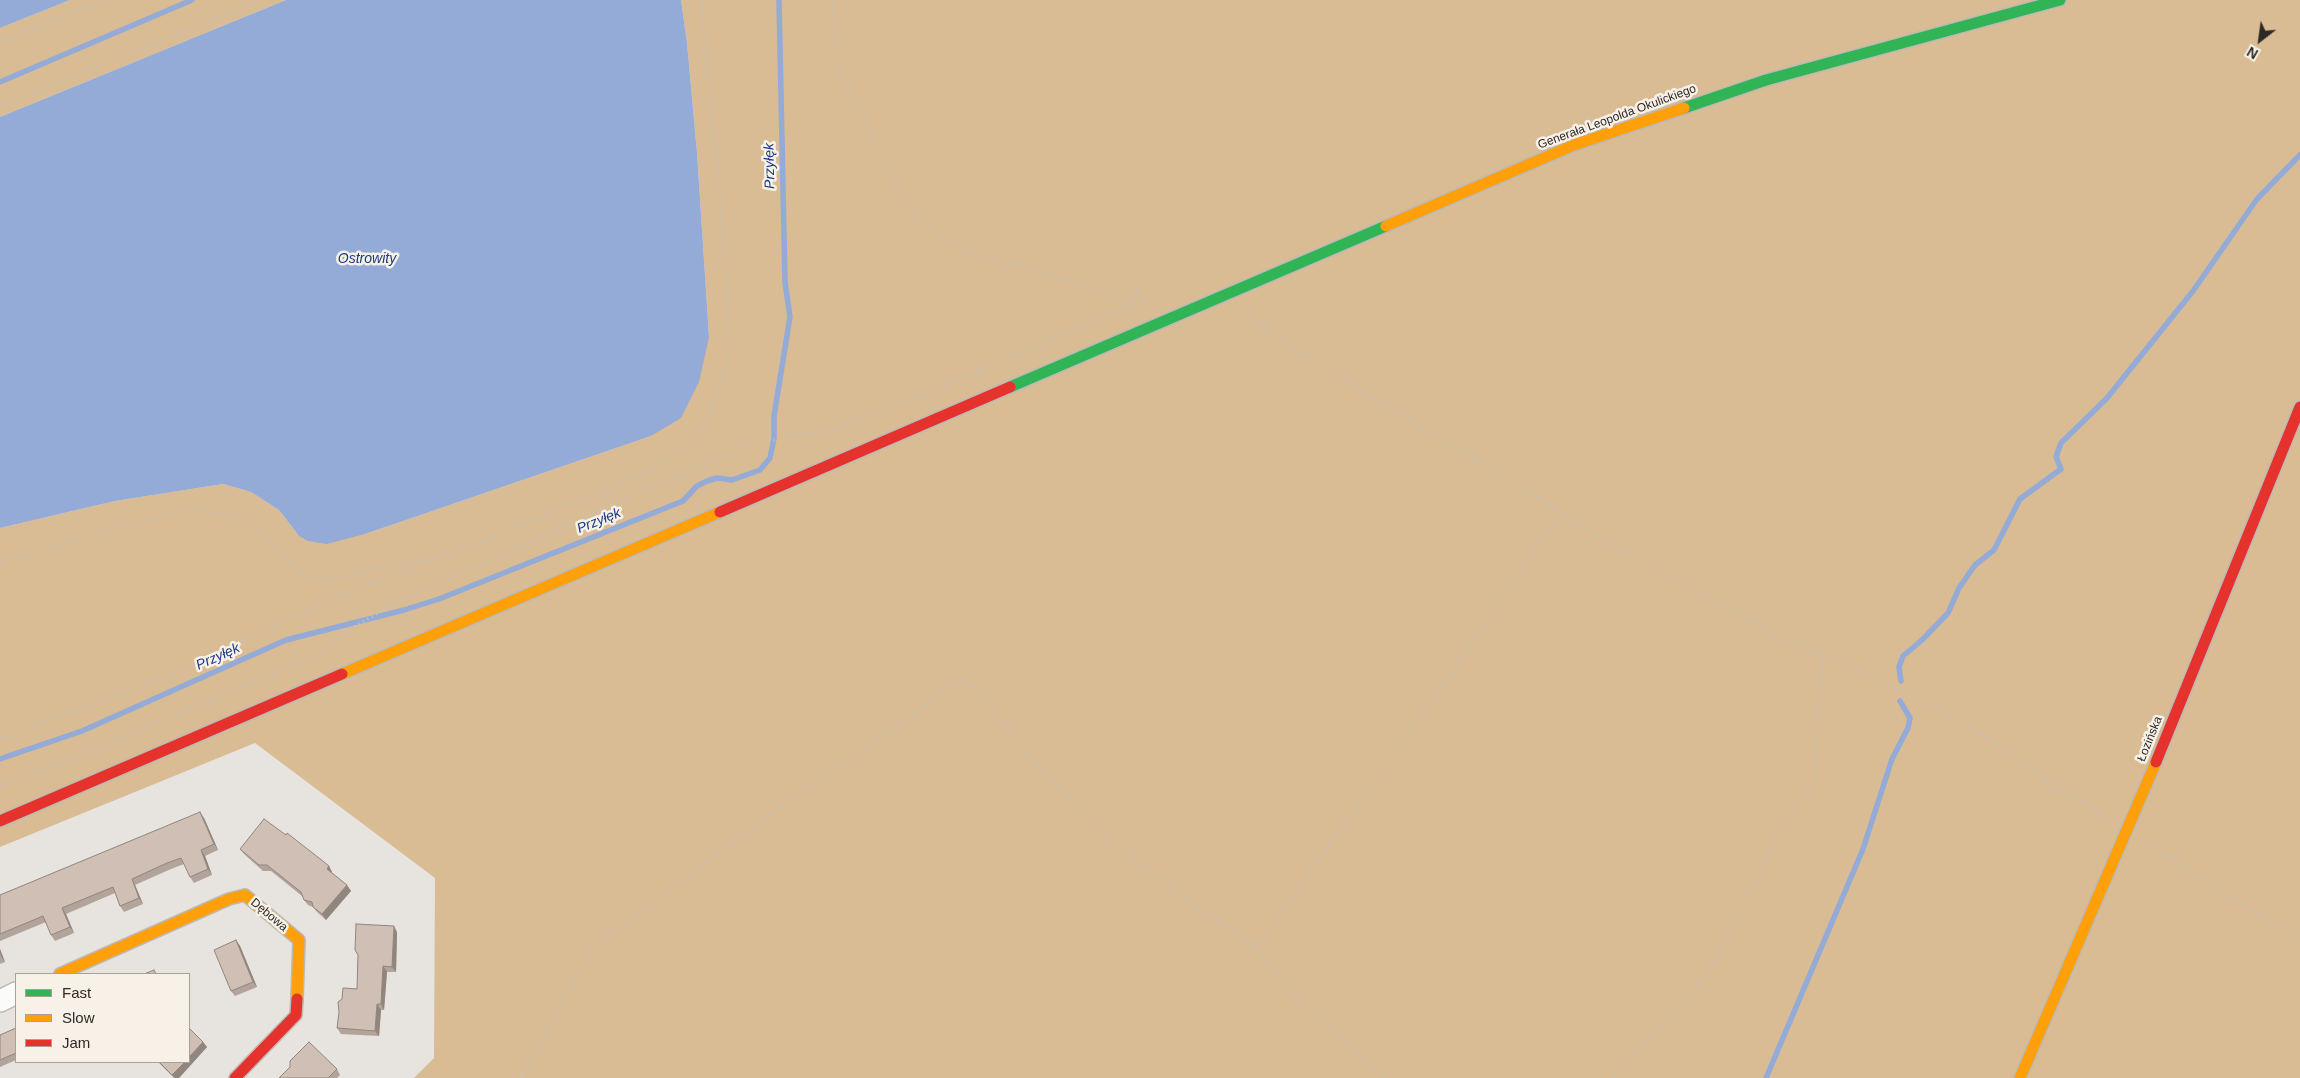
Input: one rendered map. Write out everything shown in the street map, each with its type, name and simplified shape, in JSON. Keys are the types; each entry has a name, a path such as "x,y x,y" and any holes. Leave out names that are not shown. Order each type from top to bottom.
{"street":[{"name":"Generała Leopolda Okulickiego","path":"0,821 1234,292 1435,203 1574,145 1766,80 2060,0"},
{"name":"Łozińska","path":"2020,1078 2127,832 2300,407"},
{"name":"Dębowa","path":"62,973 229,899 245,895 299,940 296,1015 235,1078"},
{"path":"0,1001 15,994"}],"path":[{"path":"0,42 104,0"},
{"path":"0,106 261,0"},
{"path":"0,740 45,721 175,673 318,605 437,556 483,541 648,471 682,448 702,427 719,392 726,363 729,290 701,0"},
{"path":"833,0 839,68 913,215 921,223 951,243 977,254 1135,303 1148,311 1156,325"},
{"path":"1123,298 1137,290 1143,296 1140,306"},
{"path":"1234,292 1256,322 1268,334 1508,479 1617,549 1695,588 1790,643 1822,652 1970,726 2060,789 2176,863 2300,938"},
{"path":"0,786 92,750 317,655 345,632 397,602 592,513 751,444 832,430 1135,303"},
{"path":"1256,322 1267,325 1268,334"},
{"path":"592,513 613,486"},
{"path":"0,560 190,508 247,519 286,559 302,572 318,581 437,556"},
{"path":"1256,948 1433,699 1560,513"},
{"path":"1613,1078 1710,971 1772,846 1814,783 1822,652"},
{"path":"521,1078 588,954 609,932 636,916 748,828 966,678 1051,779 1109,843 1256,948 1288,992 1385,1078"}],"shaded area":[{"path":"70,0 286,0 0,117 0,28"},
{"path":"681,0 2300,0 2300,1078 414,1078 434,1058 435,878 255,743 0,847 0,528 115,501 223,484 251,492 279,510 299,536 368,533 651,436 709,337 697,153"}],"water":[{"path":"0,0 70,0 0,28"},
{"name":"Ostrowity","path":"286,0 681,0 697,153 709,337 699,382 681,418 651,436 368,533 327,544 308,541 299,536 279,510 251,492 223,484 115,501 0,528 0,117"}],"building":[{"path":"200,812 214,844 201,850 208,869 190,877 181,858 132,879 139,898 120,906 113,887 62,908 70,927 51,935 43,916 0,934 0,895"},
{"path":"264,819 286,835 287,833 319,858 329,866 327,869 347,885 322,914 313,907 312,902 304,900 301,892 267,865 259,865 240,849"},
{"path":"356,924 394,926 392,967 383,966 381,1004 377,1004 375,1031 337,1028 338,1002 342,999 343,988 357,989 358,955 355,950"},
{"path":"236,940 253,982 231,991 214,950"},
{"path":"15,1028 15,1053 0,1060 0,1035"},
{"path":"190,1029 203,1042 190,1056"},
{"path":"309,1042 337,1069 328,1078 279,1078 290,1067 290,1061"},
{"path":"160,1063 184,1063 172,1075"}],"waterway":[{"path":"0,82 192,0"},
{"name":"Przyłęk","path":"0,759 82,731 286,640 404,610 439,599 683,501 697,486 707,481 717,478 732,480 760,470 770,458 774,438 774,416 790,317 785,282 779,0"},
{"path":"1901,681 1899,667 1903,656 1922,640 1948,613 1959,588 1975,565 1994,550 2020,499 2061,469 2056,457 2061,443 2107,398 2193,291 2257,199 2300,155"},
{"path":"1766,1078 1863,849 1892,759 1908,728 1910,718 1900,701"}],"traffic: fast":[{"path":"1684,108 1766,80 2060,0"},
{"path":"1010,387 1386,226"}],"traffic: slow":[{"path":"1386,226 1574,145 1684,108"},
{"path":"342,674 720,512"},
{"path":"2020,1078 2156,762"},
{"path":"62,973 229,899 245,895 299,940 297,999"}],"traffic: jam":[{"path":"720,512 1010,387"},
{"path":"2156,762 2300,407"},
{"path":"0,821 342,674"},
{"path":"235,1078 296,1015 297,999"}]}
